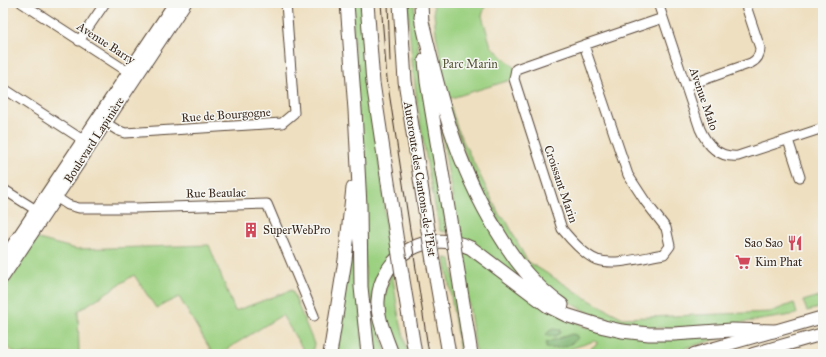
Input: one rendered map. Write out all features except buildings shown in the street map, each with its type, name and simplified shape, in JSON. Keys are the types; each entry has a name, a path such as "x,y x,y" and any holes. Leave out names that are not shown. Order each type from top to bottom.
{"highway":[{"path":"347,3 360,206 361,282 368,354"},
{"path":"367,3 369,49 373,83 415,354"},
{"name":"Autoroute des Cantons-de-l'Est","path":"400,3 405,82 449,354"},
{"path":"421,3 427,82 471,354"},
{"path":"421,17 442,105 449,127 467,173 489,219 518,265 536,284 568,309 597,325"},
{"path":"330,354 348,233 357,149"},
{"path":"392,354 379,317 378,301 380,286 388,271 398,258 408,250 426,242 442,241 466,246 548,306 566,315 597,325 622,331 649,334 674,334 732,330 774,331"},
{"path":"468,336 468,354"}],"main road":[{"name":"Boulevard Lapinière","path":"3,260 36,210 52,195 132,74 175,3"},
{"name":"Boulevard Lapinière","path":"132,74 185,3"},
{"name":"Boulevard Lapinière","path":"3,277 83,140 102,120"},
{"path":"694,354 823,317"},
{"path":"753,354 823,334"}],"street":[{"name":"Avenue Barry","path":"22,3 132,74"},
{"path":"79,41 105,3"},
{"name":"Rue de Bourgogne","path":"102,120 120,132 125,133 282,123 294,114 286,3"},
{"name":"Avenue Malo","path":"658,3 704,138 710,146 718,152 729,156 738,156 823,128"},
{"path":"686,86 751,63 757,59 760,48 745,3"},
{"name":"Croissant Marin","path":"584,44 628,175 645,201 666,228 670,246 664,254 611,263 596,259 574,244 562,229 514,79 516,69 584,44 663,18"},
{"path":"3,88 83,140"},
{"path":"788,140 800,177"},
{"path":"3,189 36,210"},
{"name":"Rue Beaulac","path":"52,195 68,205 79,208 268,204 314,316"}],"green space":[{"path":"352,3 361,3 365,72 383,189 386,234 389,253 375,281 372,299 386,354 372,354 367,307"},
{"path":"408,3 414,3 420,71 447,232 440,231 424,146 415,89"},
{"name":"Parc Marin","path":"433,3 486,3 482,16 491,46 516,69 514,79 448,99 436,34"},
{"path":"448,99 459,133 500,216 506,220 527,261 596,304 623,318 770,312 794,303 797,314 732,324 687,328 665,328 622,324 599,317 578,307 557,293 530,270 513,246 485,197 464,151 447,103"},
{"path":"442,115 527,279 524,282 459,238 439,116"},
{"path":"356,229 363,354 334,354 351,244"},
{"path":"35,238 76,249 209,245 235,311 292,290 314,344 312,354 306,354 282,315 219,354 213,354 179,297 156,308 134,275 78,311 79,352 76,354 17,354 3,344 3,292"},
{"path":"461,249 584,327 720,336 721,338 664,354 612,354 636,348 633,346 591,354 593,353 591,348 597,344 597,342 594,341 570,349 569,351 573,354 476,354","holes":["572,334 562,346 555,348 546,344"]},
{"path":"445,258 451,259 462,336 463,354 460,354"},
{"path":"392,271 398,312 408,354 396,354 386,326 382,301"},
{"path":"823,295 823,307 807,311 803,301"},
{"path":"553,329 560,330 560,333 553,336 546,335 549,331"},
{"path":"572,334 576,335 578,338 572,343 558,348 546,348 546,343"}],"tram line":[{"path":"381,3 387,79 429,354"},
{"path":"388,3 390,61"}],"place":[{"name":"SuperWebPro","path":"251,230"},
{"name":"Sao Sao","path":"795,243"},
{"name":"Kim Phat","path":"743,262"}]}
